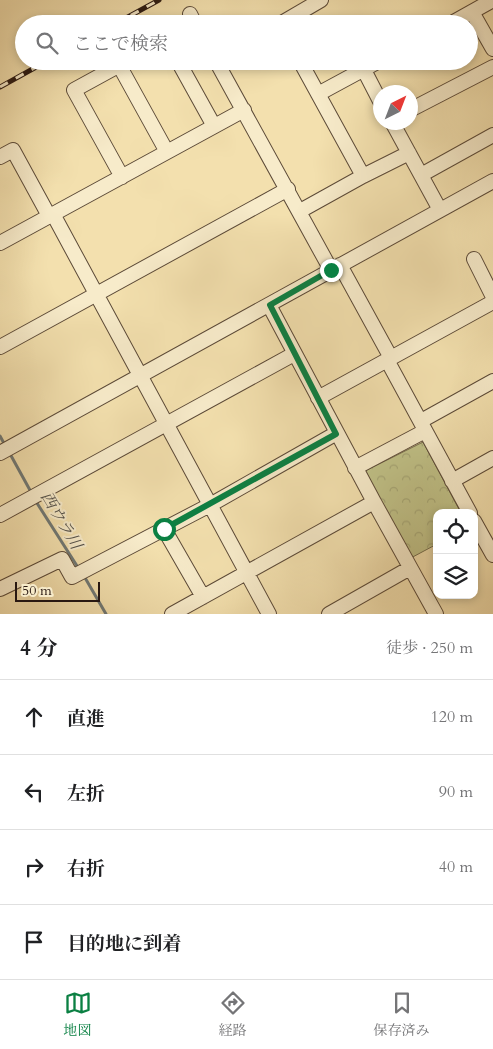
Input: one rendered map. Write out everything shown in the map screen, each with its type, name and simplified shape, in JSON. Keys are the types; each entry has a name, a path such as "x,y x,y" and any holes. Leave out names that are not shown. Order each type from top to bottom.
{"street":[{"path":"295,15 321,0"},
{"path":"466,15 493,0"},
{"path":"478,23 493,49"},
{"path":"418,106 493,67"},
{"path":"110,70 74,90 122,177"},
{"path":"127,70 168,152"},
{"path":"183,70 214,126"},
{"path":"221,70 300,211 389,359 468,509"},
{"path":"305,70 363,176"},
{"path":"318,94 364,70 373,87"},
{"path":"0,243 244,110"},
{"path":"396,130 440,210"},
{"path":"421,175 493,135"},
{"path":"0,157 13,150 98,294 269,614"},
{"path":"300,211 409,153"},
{"path":"0,453 493,181"},
{"path":"0,347 288,190"},
{"path":"474,259 493,298"},
{"path":"318,398 493,302"},
{"path":"270,305 336,434 436,614"},
{"path":"0,515 294,354"},
{"path":"355,468 493,381"},
{"path":"0,589 62,559 72,577 164,529 336,434"},
{"path":"452,481 493,458"},
{"path":"172,614 374,502"},
{"path":"478,525 489,537 493,555"},
{"path":"164,529 203,597"},
{"path":"329,614 410,568"}],"green space":[{"path":"423,442 459,509 433,509 433,546 409,559 363,472"}],"waterway":[{"name":"西ウラ川","path":"0,436 6,447"},
{"name":"西ウラ川","path":"9,452 31,492"},
{"name":"西ウラ川","path":"35,500 79,569"},
{"name":"西ウラ川","path":"84,576 106,614"}],"railway":[{"path":"132,15 159,0"},
{"path":"0,87 31,70"}],"route":[{"path":"164,529 336,434 270,305 331,270"}]}
